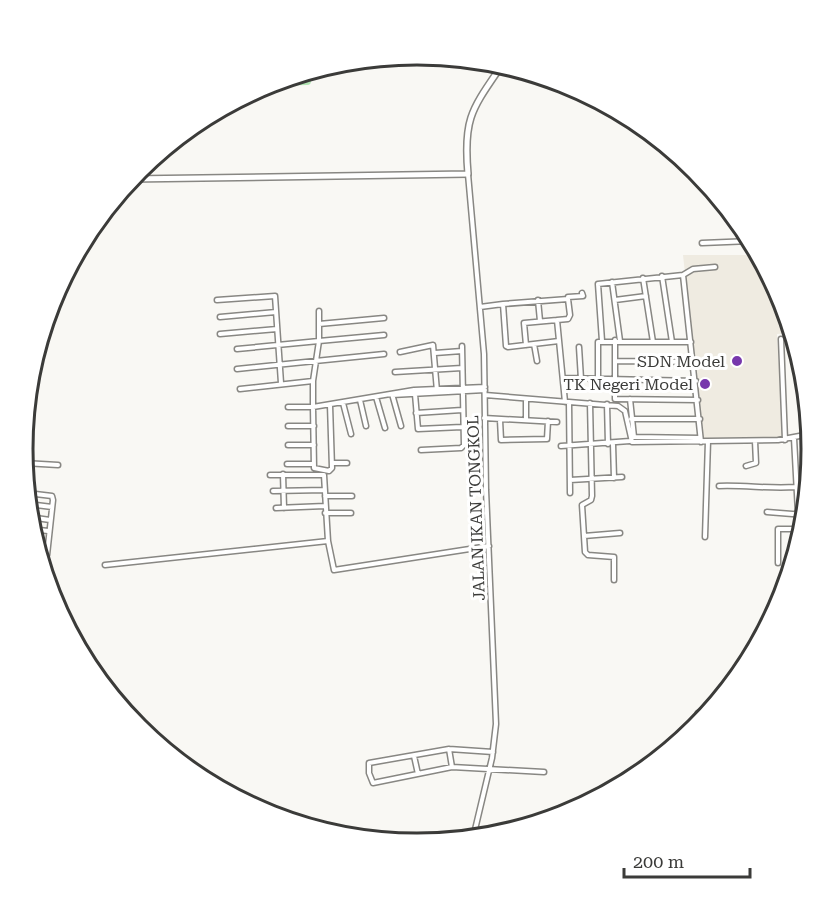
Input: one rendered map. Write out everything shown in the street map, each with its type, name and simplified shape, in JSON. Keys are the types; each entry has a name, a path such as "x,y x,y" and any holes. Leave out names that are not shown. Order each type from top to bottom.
{"main road":[{"path":"143,179 468,174 467,123 472,110 497,73"}],"street":[{"name":"JALAN IKAN TONGKOL","path":"468,174 485,391 484,418 495,686 493,752 475,829"},
{"path":"702,243 740,241"},
{"path":"602,341 596,287 612,282 683,275 691,270 716,267"},
{"path":"683,275 701,440"},
{"path":"662,276 672,342"},
{"path":"643,278 654,342"},
{"path":"612,282 617,340 615,399 698,400"},
{"path":"480,307 583,296 582,293"},
{"path":"218,300 273,295 280,383"},
{"path":"615,300 646,296"},
{"path":"526,345 524,324 569,317 567,297"},
{"path":"538,300 540,321"},
{"path":"503,304 506,346 559,341"},
{"path":"319,311 318,361 313,381 315,470 331,469 330,405"},
{"path":"220,317 276,312"},
{"path":"319,324 384,318"},
{"path":"557,320 567,402 570,493"},
{"path":"220,334 277,329"},
{"path":"237,350 384,335"},
{"path":"781,339 785,440"},
{"path":"598,380 596,344 602,341 692,342"},
{"path":"400,352 431,344 435,353 437,391"},
{"path":"534,344 537,361"},
{"path":"579,347 581,379"},
{"path":"421,450 463,447 462,348 435,353"},
{"path":"237,369 384,354"},
{"path":"615,361 694,362"},
{"path":"395,372 462,368"},
{"path":"564,378 696,381"},
{"path":"240,389 313,381"},
{"path":"288,407 330,405 415,392 463,389 485,391 526,400 607,404 625,411 630,441"},
{"path":"415,392 419,430 462,426"},
{"path":"391,394 401,426"},
{"path":"376,397 385,428"},
{"path":"630,399 634,437 755,441 785,440 800,436"},
{"path":"360,400 366,426"},
{"path":"526,400 526,420"},
{"path":"343,403 351,434"},
{"path":"590,403 591,500 584,502 582,508 586,555 614,556 614,580"},
{"path":"607,404 614,478"},
{"path":"416,413 462,410"},
{"path":"484,418 557,422"},
{"path":"631,419 700,419"},
{"path":"500,420 501,440 547,439 548,421"},
{"path":"288,426 314,426"},
{"path":"794,438 797,504"},
{"path":"561,446 630,441 701,440"},
{"path":"705,537 708,441"},
{"path":"746,466 756,463 755,441"},
{"path":"288,445 314,445"},
{"path":"332,463 347,463"},
{"path":"34,464 58,465"},
{"path":"287,464 314,464"},
{"path":"283,474 284,508"},
{"path":"270,475 324,474 325,513 334,570 489,546"},
{"path":"570,480 622,477"},
{"path":"719,486 756,484 768,489 796,487"},
{"path":"273,491 325,490"},
{"path":"36,494 52,496 47,551"},
{"path":"325,496 352,496"},
{"path":"37,505 52,507"},
{"path":"276,508 325,506"},
{"path":"767,512 796,514"},
{"path":"325,513 351,513"},
{"path":"39,518 50,519"},
{"path":"778,563 778,529 793,529"},
{"path":"42,530 48,531"},
{"path":"584,536 620,534"},
{"path":"105,565 328,541"},
{"path":"493,752 448,749 369,764 370,779 373,783 452,767 489,771 544,772"},
{"path":"448,749 452,767"},
{"path":"414,756 418,774"}],"shaded area":[{"name":"SDN Model","path":"683,255 749,255 772,302 783,334 777,334 783,437 703,438"}],"place":[{"name":"SDN Model","path":"737,361"},
{"name":"TK Negeri Model","path":"705,384"}]}
